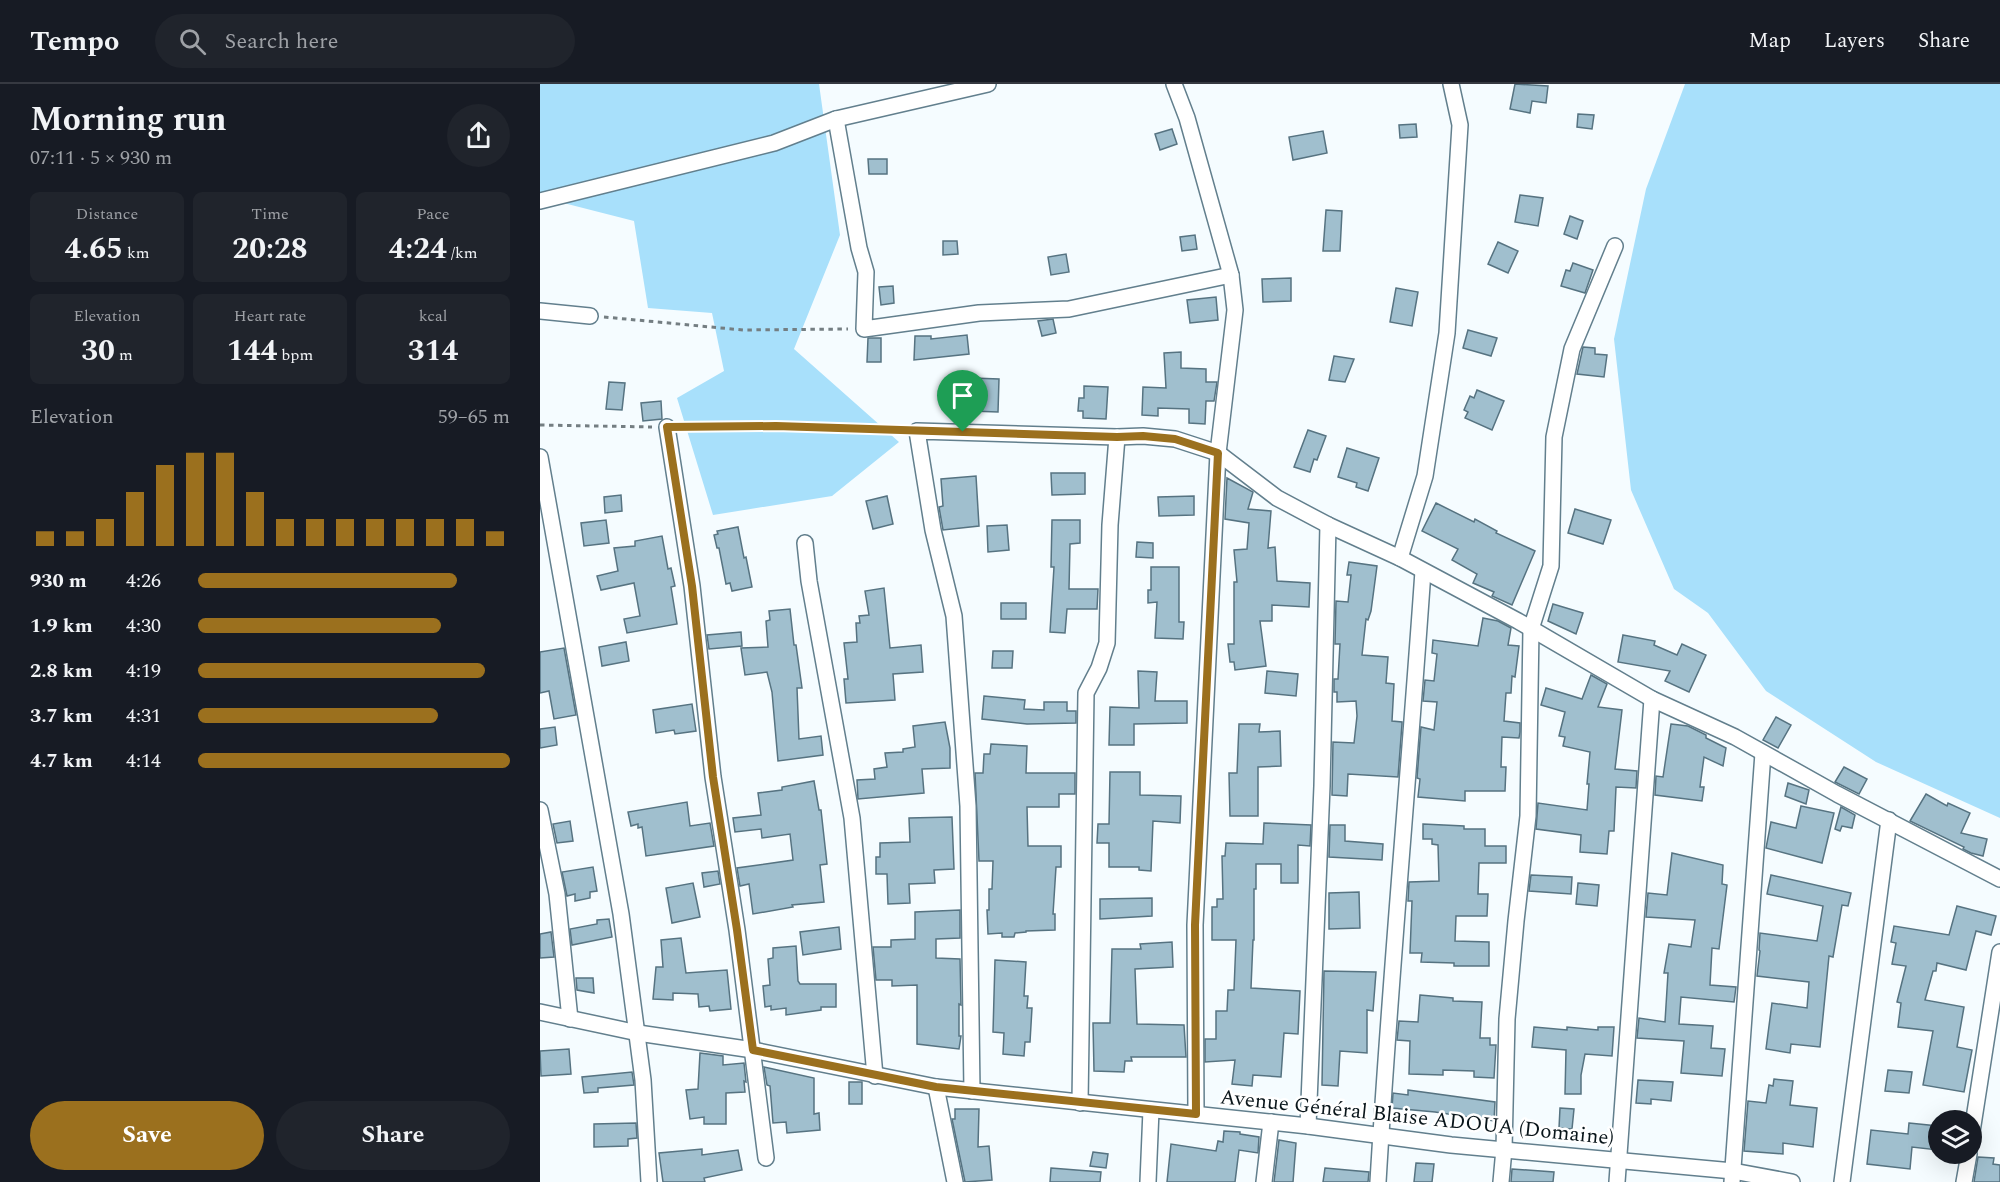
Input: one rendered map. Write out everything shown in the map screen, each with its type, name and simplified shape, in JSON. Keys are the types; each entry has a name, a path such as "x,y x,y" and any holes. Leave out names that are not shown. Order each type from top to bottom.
{"street":[{"path":"540,201 774,143 836,119 988,84"},
{"path":"1174,84 1187,118 1231,275 1235,310 1218,453 1195,925 1196,1114"},
{"path":"1400,558 1425,476 1447,333 1460,125 1451,84"},
{"path":"836,119 859,248 866,272 864,329 980,313 1069,309 1231,275"},
{"path":"1500,1182 1504,1149 1507,1019 1529,805 1531,629 1551,566 1554,437 1572,349 1615,246"},
{"path":"540,312 590,316"},
{"path":"667,427 692,586 713,777 737,930 766,1158"},
{"path":"972,1091 968,806 954,616 933,530 917,431 1143,436 1175,439 1218,453 1276,498 1400,558 1531,629 1652,699 1735,737 1837,794 2000,879"},
{"path":"1080,1103 1086,693 1099,668 1107,643 1110,525 1117,437"},
{"path":"540,457 616,880 643,1080 648,1182"},
{"path":"1308,1126 1322,786 1328,525"},
{"path":"805,543 809,581 852,818 875,1076"},
{"path":"1378,1182 1423,571"},
{"path":"1617,1182 1652,699"},
{"path":"1732,1176 1763,753"},
{"path":"540,810 557,894 570,1019"},
{"path":"1842,1182 1889,820"},
{"path":"1975,1110 2000,952"},
{"name":"Avenue Général Blaise ADOUA (Domaine)","path":"540,1012 638,1033 753,1050 936,1087 1381,1134 1451,1145 1619,1160 1792,1182"},
{"path":"936,1087 955,1182"},
{"path":"1148,1182 1151,1110"},
{"path":"1264,1182 1272,1122"},
{"path":"1964,1182 1967,1164"}],"path":[{"path":"590,316 743,330 864,329"},
{"path":"540,425 776,426 917,431"}],"shaded area":[{"path":"540,84 819,84 840,235 794,349 899,442 832,496 713,515 677,398 724,371 712,313 648,308 634,221 540,197"},
{"path":"1685,84 2000,84 2000,818 1876,762 1766,691 1708,613 1674,589 1631,490 1614,339 1646,189"}],"building":[{"path":"1515,84 1548,86 1546,103 1532,101 1530,113 1510,109"},
{"path":"1578,114 1594,115 1592,129 1577,127"},
{"path":"1416,124 1417,137 1400,138 1399,125"},
{"path":"1172,129 1177,144 1160,150 1155,134"},
{"path":"1323,131 1327,153 1293,160 1289,137"},
{"path":"868,159 887,159 887,174 869,174"},
{"path":"1520,195 1543,198 1538,226 1515,222"},
{"path":"1326,210 1342,211 1340,251 1323,251"},
{"path":"1570,216 1583,221 1577,239 1564,234"},
{"path":"1195,235 1197,249 1182,251 1180,237"},
{"path":"943,241 957,241 958,254 943,255"},
{"path":"1498,242 1518,251 1508,273 1488,264"},
{"path":"1066,254 1069,272 1051,275 1048,257"},
{"path":"1573,263 1593,270 1585,293 1561,286 1566,270 1570,271"},
{"path":"1291,278 1291,301 1263,302 1262,279"},
{"path":"893,286 894,303 881,305 879,287"},
{"path":"1396,288 1418,292 1412,326 1390,322"},
{"path":"1216,297 1218,320 1190,323 1187,300"},
{"path":"1053,319 1056,333 1042,336 1038,321"},
{"path":"1468,330 1497,338 1491,356 1463,348"},
{"path":"967,335 969,354 914,360 915,336 931,336 931,339"},
{"path":"868,338 881,338 881,362 867,362"},
{"path":"1583,347 1595,348 1595,354 1607,355 1604,377 1577,374"},
{"path":"1181,352 1181,368 1206,369 1206,382 1217,382 1214,401 1206,401 1205,424 1189,423 1189,409 1158,408 1158,416 1142,415 1143,387 1166,388 1164,353"},
{"path":"1334,356 1354,359 1345,382 1329,380"},
{"path":"972,378 999,379 998,412 971,411 971,403 965,404 965,386 971,386"},
{"path":"609,382 625,383 622,410 606,409"},
{"path":"1084,386 1108,387 1106,419 1083,418 1083,411 1078,411 1079,398 1084,398"},
{"path":"1477,390 1504,401 1492,430 1465,418 1468,412 1464,410 1470,396 1474,398"},
{"path":"661,401 662,419 643,421 641,403"},
{"path":"1308,430 1326,436 1310,472 1294,467"},
{"path":"1347,448 1379,458 1368,491 1356,487 1357,483 1338,477"},
{"path":"1051,473 1085,473 1085,494 1052,495"},
{"path":"976,476 979,526 943,530 939,507 943,506 941,479"},
{"path":"1227,478 1253,492 1248,509 1271,511 1268,548 1275,547 1277,581 1310,583 1309,607 1272,605 1272,621 1260,621 1266,666 1235,670 1234,662 1230,662 1228,644 1234,644 1234,582 1237,582 1234,550 1247,549 1249,523 1225,519"},
{"path":"621,495 622,511 605,513 604,497"},
{"path":"887,496 893,524 873,529 866,501"},
{"path":"1194,496 1194,515 1159,516 1158,497"},
{"path":"1436,503 1474,522 1475,519 1497,531 1496,533 1535,551 1512,605 1492,596 1494,592 1473,583 1477,574 1452,560 1458,549 1422,531"},
{"path":"1575,509 1611,520 1603,544 1568,533"},
{"path":"606,520 609,543 584,546 581,523"},
{"path":"1052,520 1080,520 1080,543 1070,544 1069,589 1098,589 1097,609 1067,609 1065,633 1050,632 1054,567 1051,567"},
{"path":"1007,525 1009,550 988,552 987,526"},
{"path":"738,527 752,587 732,591 730,583 726,584 714,535 718,534 717,531"},
{"path":"662,536 668,569 671,568 675,586 671,587 677,624 627,633 624,619 640,616 634,583 601,590 597,576 618,571 614,548 635,546 635,541"},
{"path":"1137,542 1153,543 1153,558 1136,557"},
{"path":"1349,562 1377,566 1371,611 1368,620 1366,619 1362,655 1388,657 1386,683 1394,684 1392,721 1402,722 1402,724 1398,777 1348,774 1347,796 1332,795 1333,742 1354,743 1357,716 1356,701 1337,702 1337,692 1334,692 1334,679 1338,679 1340,644 1335,644 1336,601 1348,602 1351,575 1347,575"},
{"path":"1151,567 1179,567 1179,622 1184,622 1183,639 1155,638 1157,602 1148,603 1148,590 1151,590"},
{"path":"884,588 890,648 921,645 923,672 893,674 895,700 846,703 844,679 848,679 844,643 857,642 856,623 860,623 859,616 869,615 865,591"},
{"path":"1001,603 1026,603 1026,619 1001,619"},
{"path":"1553,604 1583,613 1576,634 1548,621"},
{"path":"790,609 802,688 797,688 799,739 821,736 823,755 778,761 772,692 767,672 745,675 741,648 768,647 766,621 770,620 769,611"},
{"path":"1483,618 1498,621 1511,628 1508,645 1519,646 1515,677 1512,676 1511,693 1506,693 1504,721 1520,723 1520,732 1519,738 1502,737 1501,767 1506,767 1505,791 1465,791 1465,801 1418,797 1420,779 1417,778 1421,727 1434,730 1437,702 1423,701 1425,680 1434,681 1437,654 1432,653 1433,640 1478,646"},
{"path":"741,632 742,646 709,649 707,635"},
{"path":"1623,635 1655,641 1654,645 1677,655 1682,644 1706,655 1689,692 1665,681 1670,671 1618,662"},
{"path":"626,642 629,661 602,666 599,647"},
{"path":"564,648 576,715 554,719 549,691 540,693 540,652"},
{"path":"993,651 1013,651 1012,668 992,668"},
{"path":"1138,671 1157,672 1155,701 1187,701 1187,723 1134,724 1134,745 1109,745 1110,707 1139,708"},
{"path":"1267,671 1298,674 1296,696 1265,693"},
{"path":"1591,675 1607,684 1598,707 1622,710 1615,769 1637,771 1636,788 1616,787 1614,831 1609,831 1607,854 1580,852 1581,835 1536,829 1538,803 1587,810 1590,752 1563,746 1565,737 1559,736 1565,712 1541,705 1546,688 1582,699"},
{"path":"984,696 1025,700 1024,709 1044,710 1044,702 1067,702 1067,711 1076,711 1076,723 1027,724 982,719"},
{"path":"692,704 696,731 675,734 674,730 656,733 653,710"},
{"path":"1776,717 1791,725 1778,748 1763,740"},
{"path":"945,722 950,748 950,768 922,769 924,793 858,799 857,780 875,779 874,769 887,767 885,753 903,752 903,749 915,747 913,726"},
{"path":"1239,724 1260,724 1259,732 1280,731 1281,766 1258,767 1258,816 1230,816 1229,773 1237,773"},
{"path":"1671,724 1688,726 1726,748 1723,766 1704,757 1700,787 1704,787 1702,801 1655,795 1656,776 1663,777"},
{"path":"555,727 557,745 540,748 540,729"},
{"path":"991,744 1027,746 1026,773 1075,773 1075,794 1059,794 1059,807 1027,807 1028,846 1061,846 1061,867 1056,867 1053,914 1055,914 1055,930 1026,931 1015,933 1014,937 1002,937 1002,933 988,934 987,910 989,910 989,889 992,889 993,861 979,861 975,773 983,773 984,754 990,754"},
{"path":"1844,767 1867,779 1859,794 1835,782"},
{"path":"1110,772 1140,772 1140,795 1181,796 1180,823 1153,821 1151,871 1139,870 1139,867 1109,867 1109,843 1097,843 1098,824 1109,824"},
{"path":"814,781 819,810 821,810 827,864 820,865 824,902 792,905 793,907 753,914 749,884 740,886 737,868 793,860 790,834 762,838 761,829 735,832 733,818 761,815 758,793 782,790 782,787"},
{"path":"1788,783 1809,790 1806,804 1785,796"},
{"path":"1926,794 1947,806 1948,803 1970,813 1961,833 1987,839 1983,856 1971,853 1963,849 1964,847 1910,821"},
{"path":"687,802 690,826 710,823 714,846 646,856 642,827 638,828 638,824 631,826 628,812"},
{"path":"1801,806 1834,813 1822,863 1766,848 1771,822 1796,828"},
{"path":"1841,807 1855,815 1852,828 1842,826 1840,831 1835,829"},
{"path":"952,817 954,869 934,870 935,883 909,884 910,903 888,904 887,874 876,874 876,857 880,857 880,843 910,842 909,818"},
{"path":"570,821 573,841 557,843 553,824"},
{"path":"1264,823 1311,825 1310,846 1298,845 1298,883 1281,883 1281,864 1256,864 1251,988 1300,991 1298,1034 1284,1033 1281,1077 1253,1075 1252,1086 1232,1084 1235,1060 1205,1062 1205,1039 1216,1039 1216,1011 1227,1011 1228,990 1234,990 1236,940 1212,940 1212,907 1217,907 1217,899 1223,899 1222,856 1225,856 1226,843 1263,844"},
{"path":"1423,824 1485,829 1485,846 1506,846 1506,863 1479,863 1478,894 1488,894 1487,916 1456,916 1455,941 1489,942 1489,966 1454,966 1454,963 1421,962 1422,953 1410,953 1412,901 1408,901 1409,882 1439,881 1438,845 1432,844 1432,839 1423,839"},
{"path":"1330,825 1345,825 1345,841 1383,844 1382,860 1329,857"},
{"path":"1672,853 1723,865 1722,884 1727,885 1719,949 1712,948 1710,985 1736,987 1734,1002 1681,997 1679,1024 1713,1026 1711,1048 1725,1049 1722,1076 1681,1073 1684,1041 1637,1038 1639,1018 1665,1022 1668,973 1664,973 1669,944 1691,947 1695,920 1646,917 1648,893 1667,895"},
{"path":"593,867 597,891 590,892 590,898 575,901 575,894 567,896 562,872"},
{"path":"718,871 720,884 704,887 702,873"},
{"path":"1531,875 1572,877 1571,894 1529,891"},
{"path":"1771,875 1851,893 1848,906 1842,905 1833,957 1829,956 1820,1047 1791,1044 1790,1053 1766,1049 1772,1003 1807,1008 1809,982 1757,976 1760,933 1817,941 1823,906 1767,894"},
{"path":"693,883 700,917 672,923 666,888"},
{"path":"1578,883 1599,885 1597,906 1576,904"},
{"path":"1359,892 1360,928 1329,929 1329,893"},
{"path":"1152,898 1152,916 1100,919 1100,899"},
{"path":"1957,906 1996,916 1991,935 1976,931 1966,970 1937,963 1925,1000 1964,1007 1957,1047 1972,1050 1964,1092 1923,1085 1933,1031 1898,1027 1901,1003 1897,1002 1906,966 1892,964 1896,943 1891,942 1894,926 1949,935"},
{"path":"960,910 960,938 936,939 936,958 960,959 959,1036 961,1036 959,1049 917,1044 917,985 892,986 892,980 876,980 873,947 891,947 891,940 915,939 915,912"},
{"path":"609,919 612,937 572,945 570,929 597,924 597,920"},
{"path":"839,927 841,949 803,955 800,932"},
{"path":"551,932 554,957 540,958 540,934"},
{"path":"681,938 686,973 727,970 731,1009 710,1011 709,1006 699,1007 698,994 673,993 673,1000 653,999 656,967 663,967 661,940"},
{"path":"1172,942 1173,967 1135,969 1137,1024 1184,1025 1186,1057 1131,1057 1132,1061 1125,1061 1124,1072 1094,1071 1093,1023 1110,1023 1112,949 1141,949 1140,944"},
{"path":"796,946 798,981 800,984 836,984 836,1007 821,1007 821,1010 786,1015 786,1008 771,1010 771,1006 765,1007 763,986 770,985 768,959 773,958 773,948"},
{"path":"995,960 1026,962 1024,996 1028,996 1027,1008 1032,1008 1030,1042 1025,1042 1024,1056 1003,1054 1004,1033 993,1032"},
{"path":"1324,971 1376,972 1373,1011 1367,1010 1367,1053 1340,1051 1338,1086 1322,1085"},
{"path":"576,978 593,978 594,993 577,990"},
{"path":"1420,995 1453,998 1453,1001 1482,1002 1480,1038 1490,1038 1490,1045 1496,1045 1494,1078 1474,1077 1474,1071 1443,1070 1443,1075 1409,1074 1410,1041 1397,1040 1399,1021 1418,1022"},
{"path":"1534,1027 1598,1030 1598,1027 1614,1027 1612,1056 1585,1054 1581,1075 1581,1094 1565,1094 1566,1050 1532,1047"},
{"path":"569,1049 571,1074 541,1076 540,1051"},
{"path":"700,1053 723,1056 723,1065 744,1063 745,1092 726,1093 726,1124 704,1124 704,1117 690,1119 686,1090 698,1089"},
{"path":"764,1067 814,1078 814,1114 819,1113 820,1130 787,1133 786,1122 773,1123 770,1086 767,1085"},
{"path":"1888,1070 1912,1072 1909,1093 1885,1091"},
{"path":"632,1072 634,1085 598,1088 598,1092 584,1093 582,1077"},
{"path":"1774,1079 1793,1081 1790,1105 1817,1108 1813,1147 1783,1143 1783,1154 1744,1151 1748,1101 1766,1103 1769,1085 1773,1086"},
{"path":"1638,1080 1673,1082 1671,1101 1651,1099 1651,1104 1636,1103"},
{"path":"849,1082 862,1082 862,1104 849,1104"},
{"path":"1408,1090 1495,1102 1494,1121 1392,1108 1393,1093 1408,1095"},
{"path":"1560,1108 1574,1109 1572,1129 1559,1128"},
{"path":"955,1109 979,1109 978,1147 989,1146 992,1180 965,1182 952,1119 955,1119"},
{"path":"636,1123 637,1138 628,1139 628,1146 594,1147 594,1124"},
{"path":"1909,1123 1928,1125 1928,1149 1912,1147 1910,1169 1867,1164 1871,1130 1908,1134"},
{"path":"1224,1131 1259,1137 1258,1153 1239,1150 1235,1182 1167,1182 1171,1144 1216,1151 1218,1141 1223,1142"},
{"path":"1279,1140 1296,1143 1293,1182 1274,1182"},
{"path":"702,1149 702,1155 738,1150 742,1170 704,1178 705,1182 663,1182 659,1153"},
{"path":"1093,1152 1108,1154 1106,1168 1090,1166"},
{"path":"1982,1157 1994,1158 1993,1164 2000,1165 2000,1182 1974,1182 1977,1164 1982,1164"},
{"path":"1416,1163 1434,1164 1432,1182 1414,1182"},
{"path":"1051,1168 1101,1172 1100,1182 1050,1182"},
{"path":"1325,1168 1369,1172 1368,1182 1323,1182"},
{"path":"1512,1169 1554,1172 1553,1182 1511,1182"}],"route":[{"path":"776,426 963,432 1143,436 1175,439 1218,453 1195,925 1196,1114 936,1087 753,1050 713,777 692,586 667,427 776,426"}]}
